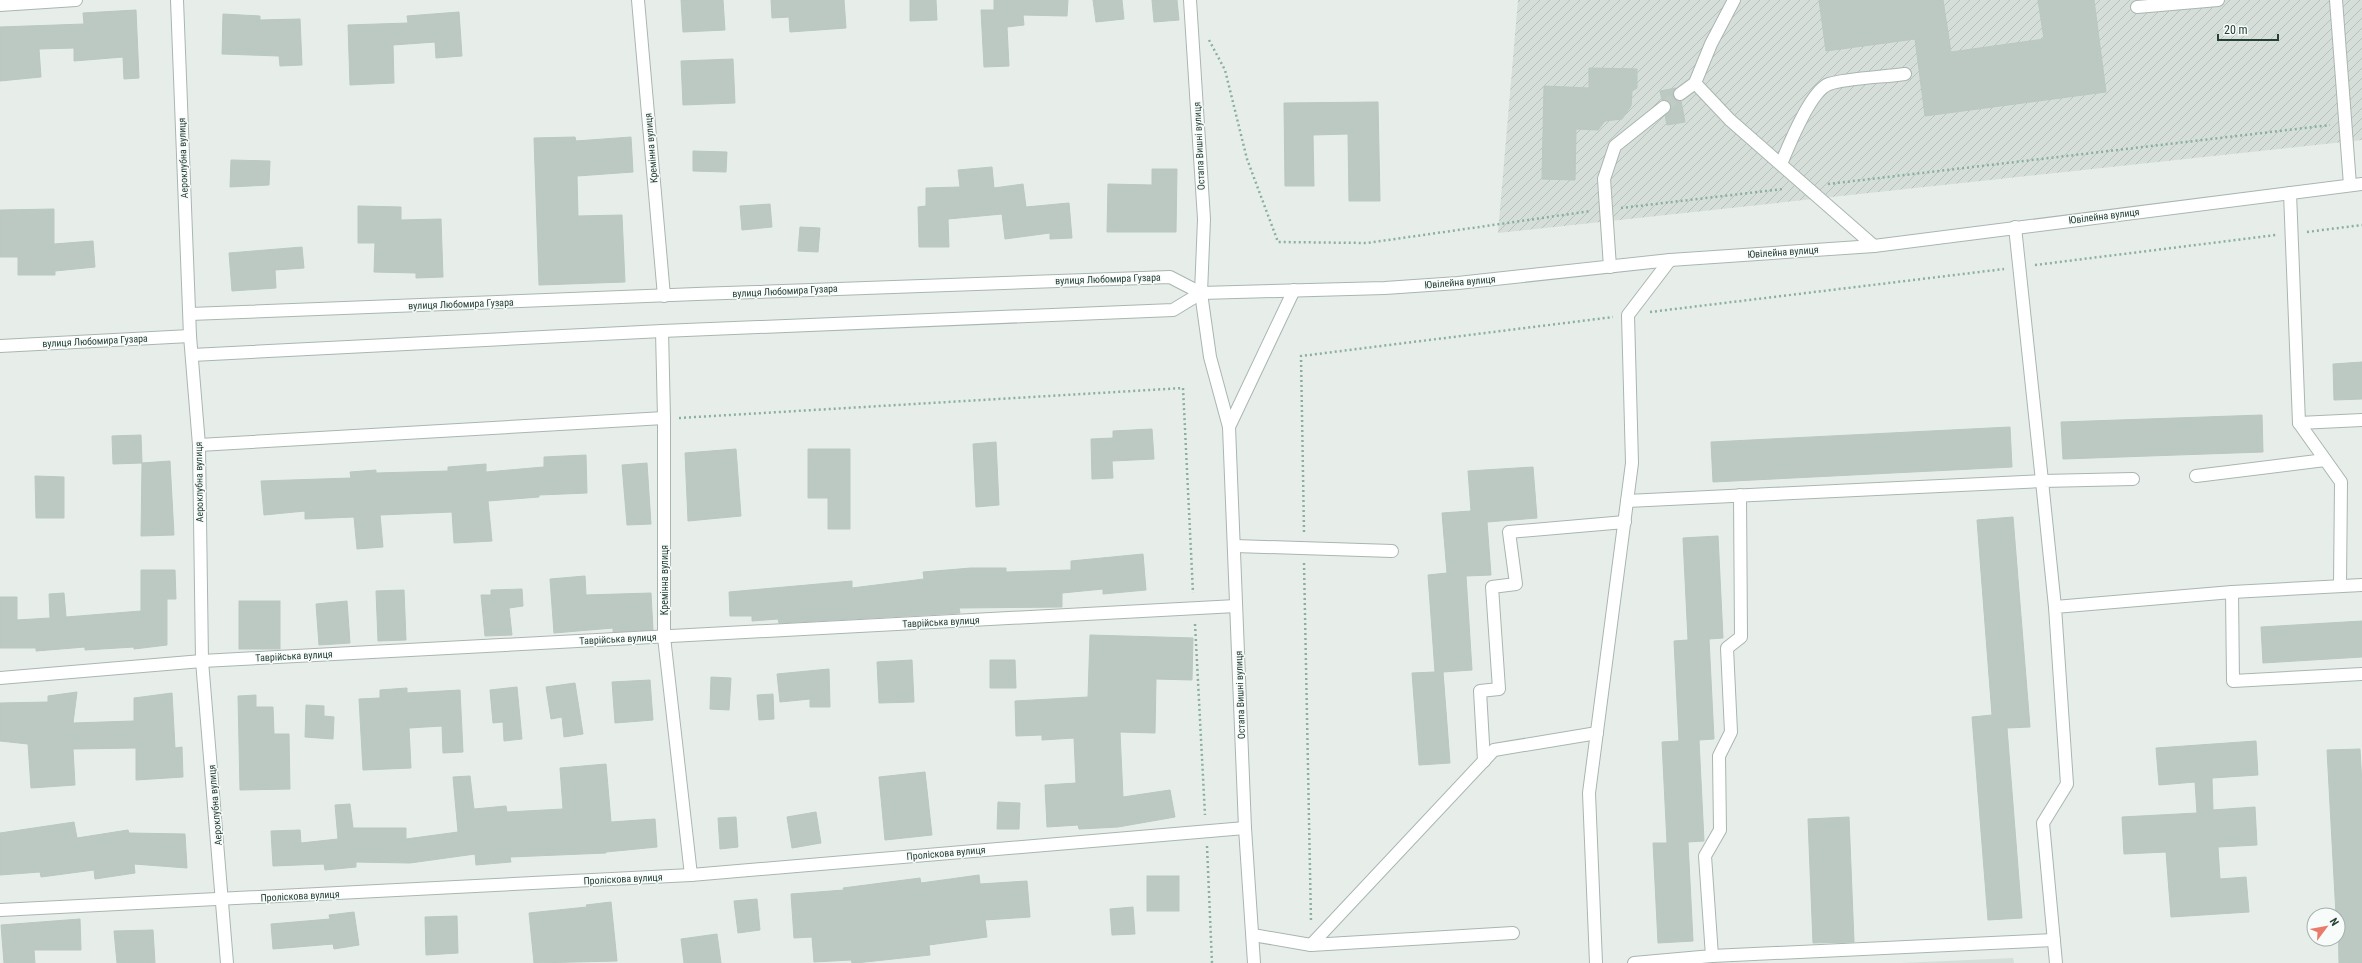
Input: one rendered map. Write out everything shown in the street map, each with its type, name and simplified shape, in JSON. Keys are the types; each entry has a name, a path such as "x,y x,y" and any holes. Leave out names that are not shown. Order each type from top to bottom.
{"street":[{"path":"0,4 76,0"},
{"name":"Аероклубна вулиця","path":"177,0 190,336 199,445 202,661 223,900 227,963"},
{"name":"Кремінна вулиця","path":"638,0 664,296"},
{"name":"Остапа Вишні вулиця","path":"1190,0 1204,219 1201,293 1210,357 1229,427 1235,546 1245,828 1254,963"},
{"path":"1680,94 1695,83 1711,44 1734,0"},
{"path":"2137,7 2218,0"},
{"path":"2336,0 2356,184"},
{"path":"1781,164 1794,131 1816,96 1828,84 1905,74"},
{"path":"1695,83 1730,120 1874,246"},
{"path":"1610,267 1604,179 1614,146 1664,106"},
{"name":"Ювілейна вулиця","path":"1201,293 1385,288 1458,283 1670,260 1874,246 2356,184"},
{"path":"2290,193 2299,423 2341,482 2340,586"},
{"path":"2015,227 2018,267 2055,606 2067,784 2043,823 2056,963"},
{"path":"1596,963 1590,793 1632,463 1628,315 1670,260"},
{"name":"вулиця Любомира Гузара","path":"190,314 889,286 1170,277 1201,293"},
{"path":"1229,427 1294,290"},
{"path":"192,355 662,331 1173,310 1201,293"},
{"name":"Кремінна вулиця","path":"662,331 664,418 664,637 691,875"},
{"name":"вулиця Любомира Гузара","path":"0,346 190,336"},
{"path":"199,445 664,418"},
{"path":"2299,423 2362,420"},
{"path":"2196,476 2325,460"},
{"path":"1627,501 2042,481 2133,479"},
{"path":"1712,956 1705,856 1720,830 1719,756 1731,732 1727,648 1741,638 1740,495"},
{"path":"1484,761 1480,691 1499,688 1492,587 1516,584 1509,532 1625,522"},
{"path":"1235,546 1392,551"},
{"path":"2055,606 2232,592 2362,585"},
{"path":"2232,592 2233,681 2362,674"},
{"name":"Таврійська вулиця","path":"0,678 202,661 1236,606"},
{"path":"1311,945 1494,750 1597,733"},
{"name":"Проліскова вулиця","path":"0,910 223,900 691,875 1245,828"},
{"path":"1253,935 1311,945 1513,933"},
{"path":"1634,963 1712,956 2054,940"}],"path":[{"path":"1208,38 1225,70 1247,159 1278,242 1367,243 1606,209 2338,124"},
{"path":"1311,945 1301,356 2362,225"},
{"path":"664,418 1183,388 1212,963"}],"shaded area":[{"path":"1518,0 2362,0 2362,140 1498,233"},
{"path":"2013,958 2014,963 1901,963"}],"building":[{"path":"681,0 723,0 725,30 683,32"},
{"path":"771,0 844,0 846,28 790,32 789,17 772,18"},
{"path":"910,0 936,0 937,20 910,21"},
{"path":"994,0 1068,0 1067,16 1023,15 1024,25 1007,27 1009,66 984,67 981,10 994,10"},
{"path":"1093,0 1122,0 1124,19 1096,22"},
{"path":"1152,0 1177,0 1179,20 1154,22"},
{"path":"1819,0 1943,0 1951,52 2044,39 2038,0 2094,0 2106,92 1925,116 1915,39 1826,51"},
{"path":"136,10 139,78 124,79 123,57 74,61 74,48 39,49 41,77 0,81 0,27 84,24 83,13"},
{"path":"459,12 462,56 436,58 435,42 393,45 394,83 350,85 348,25 408,23 407,16"},
{"path":"223,14 260,16 260,20 300,19 302,65 280,66 279,56 222,54"},
{"path":"733,59 735,103 683,105 681,61"},
{"path":"1589,68 1637,69 1637,88 1632,91 1631,106 1622,119 1605,121 1598,130 1576,129 1575,180 1542,179 1544,86 1589,88"},
{"path":"1676,88 1673,95 1677,101 1681,101 1685,122 1667,125 1665,115 1671,110 1671,106 1667,100 1662,100 1660,91"},
{"path":"1378,102 1380,201 1349,201 1348,134 1313,135 1314,186 1285,186 1284,103"},
{"path":"575,137 576,141 631,137 633,172 577,176 578,216 622,215 625,282 539,285 534,138"},
{"path":"693,151 727,152 726,172 693,171"},
{"path":"231,160 270,161 269,185 230,187"},
{"path":"992,167 994,188 1023,184 1026,207 1069,203 1072,238 1050,239 1050,233 1005,239 1002,214 948,219 949,247 919,247 918,207 926,206 926,188 960,187 958,170"},
{"path":"1152,169 1177,169 1176,232 1107,232 1108,184 1152,185"},
{"path":"770,204 772,227 742,230 740,206"},
{"path":"358,206 401,207 401,220 441,219 443,277 416,278 416,273 374,272 375,243 358,243"},
{"path":"54,209 54,244 93,241 95,267 55,271 55,275 18,275 18,257 0,257 0,210"},
{"path":"800,227 820,228 818,252 798,251"},
{"path":"302,247 304,268 275,270 276,288 232,291 229,253"},
{"path":"2362,362 2362,399 2334,400 2333,364"},
{"path":"2262,415 2263,452 2063,459 2061,422"},
{"path":"2010,427 2012,467 1713,482 1711,442"},
{"path":"1152,429 1154,459 1112,461 1113,478 1092,479 1091,439 1113,438 1113,431"},
{"path":"141,435 142,463 113,464 112,436"},
{"path":"996,442 999,505 976,507 973,444"},
{"path":"736,449 741,516 688,521 685,453"},
{"path":"808,449 850,449 850,529 828,529 828,498 808,498"},
{"path":"586,455 587,493 539,495 539,497 488,501 492,541 454,543 452,512 380,515 383,547 357,549 354,517 305,519 305,511 264,515 261,481 351,478 350,472 376,470 376,473 448,471 448,467 486,464 486,472 544,467 544,457"},
{"path":"170,461 174,535 141,536 142,463"},
{"path":"647,463 651,524 627,525 622,465"},
{"path":"1533,467 1537,518 1487,522 1491,575 1466,576 1472,670 1443,672 1450,763 1419,765 1412,673 1435,672 1428,575 1447,573 1442,513 1471,511 1468,471"},
{"path":"35,476 64,477 64,518 36,518"},
{"path":"2013,517 2030,727 2007,728 2022,918 1988,920 1972,717 1992,715 1977,520"},
{"path":"1718,536 1723,638 1709,639 1714,739 1699,740 1704,841 1688,842 1693,941 1658,943 1653,843 1667,843 1662,742 1679,741 1674,641 1688,640 1683,538"},
{"path":"1143,554 1146,590 1103,594 1103,589 1062,593 1062,607 959,608 960,613 779,623 778,619 752,621 752,616 730,616 729,592 852,581 852,588 924,579 923,572 971,568 1006,568 1006,572 1071,570 1071,561"},
{"path":"141,570 175,570 176,599 167,599 167,645 134,649 134,647 85,650 85,647 36,651 36,648 0,648 0,597 17,597 17,620 50,618 49,594 64,593 66,617 141,611"},
{"path":"585,576 586,595 651,593 653,630 613,632 613,628 554,633 550,579"},
{"path":"522,589 523,606 509,608 512,635 485,636 481,595 491,595 491,590"},
{"path":"404,590 406,640 378,641 376,591"},
{"path":"239,601 280,601 280,649 239,649"},
{"path":"347,601 350,643 319,645 316,604"},
{"path":"2362,621 2362,657 2263,663 2261,627"},
{"path":"1090,635 1193,638 1192,680 1156,679 1155,733 1120,732 1123,797 1170,790 1175,817 1118,827 1079,829 1078,825 1047,827 1045,785 1076,783 1074,738 1042,740 1042,735 1016,736 1015,701 1088,697"},
{"path":"912,660 914,702 879,703 877,662"},
{"path":"990,660 1015,660 1016,688 990,688"},
{"path":"829,669 830,707 810,707 810,699 780,702 777,674"},
{"path":"711,677 731,678 729,710 710,709"},
{"path":"650,680 653,720 615,723 612,682"},
{"path":"575,683 583,734 564,737 562,717 551,719 546,687"},
{"path":"517,687 522,739 504,741 503,722 493,723 490,690"},
{"path":"407,688 407,693 460,690 463,752 443,753 442,726 409,728 411,768 363,770 359,699 380,698 380,690"},
{"path":"77,692 73,723 134,721 134,698 172,693 175,748 182,747 183,777 136,780 136,748 73,749 75,785 31,788 28,744 0,741 0,703 48,702 48,696"},
{"path":"773,694 774,719 759,720 757,695"},
{"path":"256,695 256,707 273,707 274,734 289,734 290,789 240,790 238,696"},
{"path":"306,705 324,706 324,716 334,717 333,739 305,737"},
{"path":"2256,741 2258,775 2212,778 2213,810 2255,807 2257,845 2218,847 2220,879 2246,877 2249,912 2171,917 2166,852 2124,854 2122,817 2197,813 2195,782 2159,785 2156,748"},
{"path":"2360,749 2362,784 2362,963 2339,963 2339,947 2346,947 2346,907 2336,907 2327,750"},
{"path":"606,764 611,822 655,819 657,847 606,853 510,857 511,862 476,865 475,854 410,863 356,862 356,867 325,870 324,864 273,866 271,831 300,830 301,843 338,839 335,805 350,804 353,828 406,828 406,839 458,832 453,777 470,776 474,809 506,806 507,812 563,809 560,768"},
{"path":"925,772 932,835 885,840 879,777"},
{"path":"998,802 1020,803 1019,829 997,829"},
{"path":"816,812 821,843 792,848 787,817"},
{"path":"736,817 738,847 720,849 718,818"},
{"path":"1849,817 1854,942 1813,943 1808,819"},
{"path":"74,822 77,838 128,830 129,833 185,834 187,868 134,864 135,873 95,879 94,870 41,877 40,872 0,875 0,833"},
{"path":"979,875 980,884 1027,881 1030,917 985,920 987,937 929,945 930,955 856,963 852,963 851,960 814,962 812,937 794,938 791,894 844,890 843,888 920,878 921,883"},
{"path":"1147,876 1179,876 1179,911 1147,911"},
{"path":"757,899 760,930 738,933 734,901"},
{"path":"611,902 617,961 534,963 529,913 587,907 586,905"},
{"path":"1133,907 1135,934 1112,935 1110,909"},
{"path":"354,912 359,945 334,949 333,944 273,949 271,924 330,919 329,915"},
{"path":"457,916 458,953 426,955 425,917"},
{"path":"80,919 81,950 34,950 35,963 4,963 1,925"},
{"path":"153,930 155,963 117,963 114,931"},
{"path":"717,934 721,963 684,963 681,939"}],"tunnel":[{"path":"1664,107 1680,94"}]}
